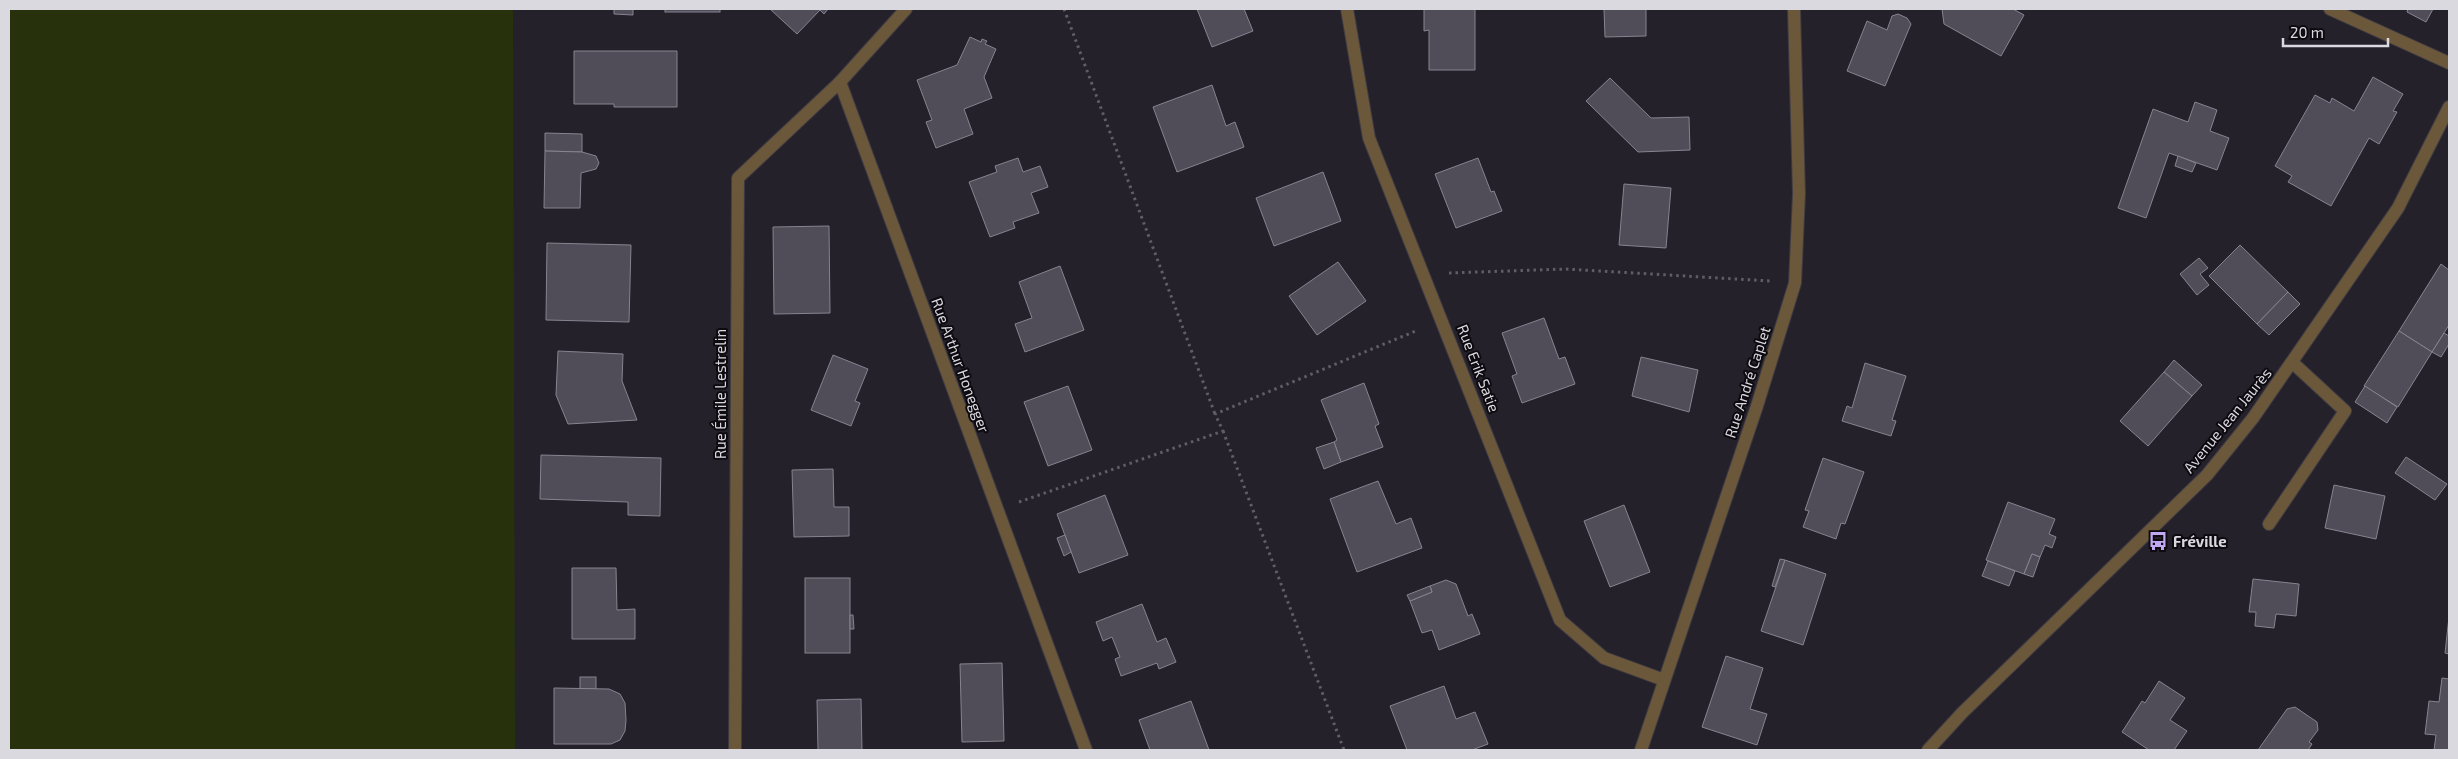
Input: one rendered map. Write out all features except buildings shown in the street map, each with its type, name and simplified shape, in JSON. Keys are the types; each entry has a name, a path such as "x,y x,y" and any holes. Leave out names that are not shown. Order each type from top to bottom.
{"street":[{"path":"840,82 906,9"},
{"name":"Rue Erik Satie","path":"1347,9 1369,138 1560,620 1604,658 1664,680"},
{"name":"Rue André Caplet","path":"1641,750 1757,406 1795,283 1799,194 1794,9"},
{"path":"2330,9 2449,63"},
{"name":"Rue Arthur Honegger","path":"840,82 1086,750"},
{"name":"Rue Émile Lestrelin","path":"735,750 738,178 840,82"},
{"name":"Avenue Jean Jaurès","path":"1928,750 1962,713 2068,608 2207,475 2253,418 2293,363 2398,208 2449,107"},
{"path":"2269,524 2345,411 2293,363"}],"path":[{"path":"1064,9 1215,414 1344,750"},
{"path":"1422,274 1566,269 1795,283"},
{"path":"1215,414 1442,320"},
{"path":"997,510 1223,431"}],"green space":[{"path":"9,9 513,9 515,750 9,750"}],"place":[{"name":"Fréville","path":"2158,541"}]}
